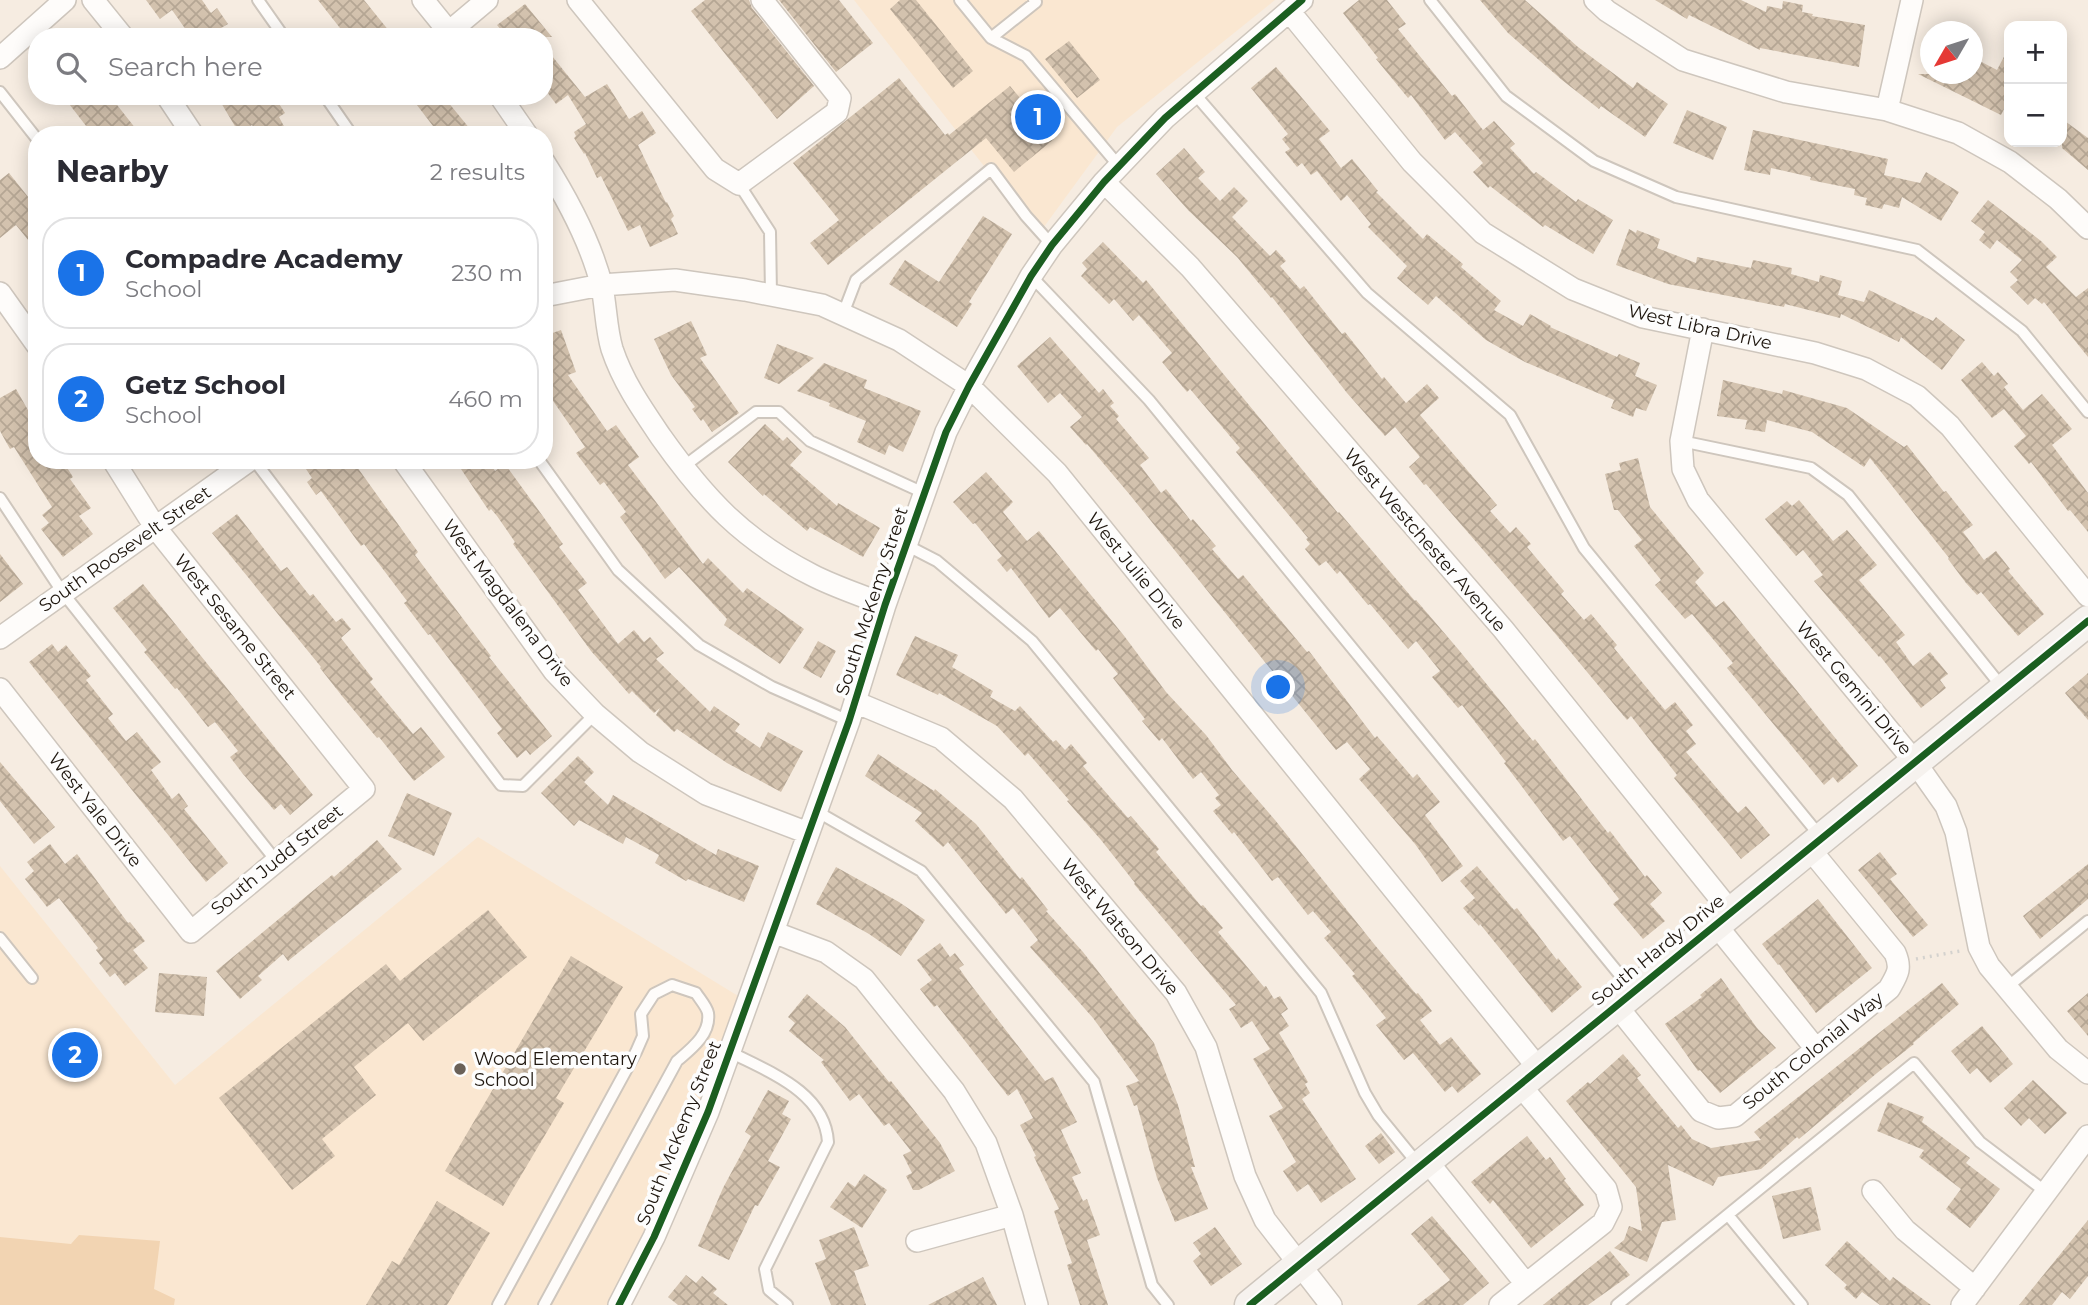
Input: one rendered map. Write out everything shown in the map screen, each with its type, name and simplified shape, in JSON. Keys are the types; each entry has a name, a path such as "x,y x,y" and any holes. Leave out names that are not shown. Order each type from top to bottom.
{"street":[{"path":"34,28 65,0"},
{"path":"93,0 116,28"},
{"path":"423,0 446,28"},
{"path":"457,28 487,0"},
{"path":"578,0 715,169 739,184 837,112 840,98 762,0"},
{"path":"1595,0 1606,11 1683,60 1786,92 1886,110 1958,133 2010,162 2058,199 2088,228"},
{"path":"1886,110 1912,0"},
{"name":"South McKemy Street","path":"619,1305 665,1212 708,1112 852,711 924,493 946,432 969,386 1031,276 1052,245 1104,183 1193,92 1296,5"},
{"name":"West Libra Drive","path":"1296,5 1412,162 1483,233 1573,289 1643,317 1815,353 1866,369 1917,396 1950,426 2088,596"},
{"path":"0,58 28,33"},
{"path":"173,105 187,126"},
{"path":"505,105 521,126"},
{"path":"553,178 576,220 601,285 612,348 629,390 682,467 723,514 760,545 813,576 886,605"},
{"name":"West Westchester Avenue","path":"1104,183 1190,267 1503,629 1723,918 1816,1049"},
{"name":"West Julie Drive","path":"601,285 675,280 771,294 822,305 899,340 969,386 1057,473 1530,1077 1606,1189 1611,1207 1603,1223 1526,1284"},
{"path":"553,294 601,285"},
{"path":"0,293 28,332"},
{"name":"West Gemini Drive","path":"1703,329 1681,440 1683,469 1698,500 1915,762 1946,806 1956,832 1979,947 1989,966 2058,1049 2088,1073"},
{"name":"West Sesame Street","path":"119,469 155,527 364,789"},
{"name":"South Roosevelt Street","path":"0,638 239,469"},
{"name":"West Magdalena Drive","path":"409,469 554,671 596,714 640,752 705,794 808,833"},
{"name":"South Hardy Drive","path":"1250,1305 2088,621"},
{"name":"West Yale Drive","path":"0,689 191,932"},
{"name":"West Watson Drive","path":"852,711 941,738 1013,799 1176,993 1206,1047 1245,1176 1265,1220 1331,1305"},
{"name":"South Judd Street","path":"191,932 364,789"},
{"path":"1815,843 1895,953 1899,967"},
{"path":"773,932 826,952 864,979 954,1091 986,1143 1013,1215 1037,1305"},
{"name":"South Colonial Way","path":"1624,998 1701,1111 1718,1118 1735,1115 1889,989 1899,967"},
{"path":"1873,1191 1905,1230 1969,1297 2088,1136"},
{"path":"1424,1163 1526,1284 1500,1305"},
{"path":"917,1241 1013,1215"}],"lane":[{"path":"258,0 278,28"},
{"path":"960,0 991,38 1026,56 1119,166"},
{"path":"1430,0 1506,96 1594,161 1676,197 1917,250 2022,331 2088,412"},
{"path":"991,38 1037,1"},
{"path":"0,92 28,128"},
{"path":"1193,92 1367,293 1510,415 1584,548 1815,843"},
{"path":"331,105 346,126"},
{"path":"843,314 856,281 991,169 1026,216 1052,245"},
{"path":"739,184 770,232 771,294"},
{"path":"1031,276 1149,400 1624,998"},
{"path":"682,467 756,412 779,412 810,442 924,493"},
{"path":"1681,440 1811,468 1848,495 2004,689"},
{"path":"259,469 501,785 523,786 596,714"},
{"path":"545,469 618,570 699,645 772,687 852,711"},
{"path":"0,498 63,593 277,862"},
{"path":"906,545 937,561 1041,652 1321,993 1365,1093 1378,1115 1424,1163"},
{"path":"816,811 921,871 1094,1082 1152,1285 1168,1305"},
{"path":"2006,988 2088,921"},
{"path":"0,938 32,978"},
{"path":"498,1305 636,1052 643,1036 641,1014 654,994 672,985 696,993 708,1012 706,1030 695,1045 677,1061 544,1305"},
{"path":"730,1052 795,1086 817,1109 827,1128 828,1142 765,1269 769,1290 787,1305"},
{"path":"1617,1305 1914,1063 1980,1142 2046,1192"},
{"path":"1728,1214 1802,1305"}],"path":[{"path":"1899,967 1979,947"}],"shaded area":[{"path":"854,0 1275,0 1117,127 1038,235"},
{"name":"Wood Elementary School","path":"478,837 748,1002 619,1305 0,1305 0,866 175,1085"},
{"path":"79,1235 160,1241 154,1289 175,1299 174,1305 0,1305 0,1237 71,1244"}],"building":[{"path":"146,0 202,0 211,13 217,8 228,24 221,28 185,28 172,10 160,19"},
{"path":"318,0 364,0 387,28 340,28"},
{"path":"705,0 749,0 752,8 814,86 777,119 691,11"},
{"path":"779,0 839,0 873,43 836,72"},
{"path":"900,0 916,0 973,71 953,88 890,9"},
{"path":"1359,0 1387,0 1406,24 1398,29 1483,130 1494,121 1515,144 1510,148 1534,174 1536,172 1576,202 1578,199 1613,220 1593,254 1545,225 1543,227 1490,186 1488,188 1473,172 1483,163 1455,132 1445,140 1411,95 1408,98 1376,59 1378,58 1343,13"},
{"path":"1480,0 1525,0 1578,47 1633,88 1637,82 1668,104 1645,137 1601,106 1599,109 1562,80 1508,33"},
{"path":"1655,0 1741,0 1766,12 1767,6 1782,9 1783,1 1803,5 1802,12 1813,14 1812,16 1865,25 1859,67 1760,50 1689,15 1687,19"},
{"path":"525,4 545,28 500,28 497,25"},
{"path":"1069,41 1100,80 1077,98 1045,59"},
{"path":"553,57 585,97 607,84 629,119 642,111 656,133 638,145 674,216 671,219 678,234 650,247 640,225 628,231 601,176 597,178 574,138 574,132 586,124 568,95 556,104 553,100"},
{"path":"2004,57 2004,109 2001,115 1938,84 1983,84 1983,63 1997,70"},
{"path":"1276,67 1330,131 1319,139 1341,168 1352,159 1378,191 1376,192 1423,239 1427,234 1501,301 1494,310 1523,326 1530,314 1550,327 1617,357 1619,354 1640,363 1635,376 1657,385 1646,411 1636,408 1633,417 1611,408 1614,400 1525,362 1486,340 1436,296 1428,305 1397,278 1407,266 1368,227 1371,224 1347,195 1341,201 1317,171 1311,175 1302,163 1297,167 1285,152 1290,149 1282,139 1288,134 1251,88"},
{"path":"899,78 945,135 949,135 1010,86 1054,139 1014,172 986,138 828,265 810,243 839,220 793,163"},
{"path":"70,105 117,105 134,126 86,126"},
{"path":"222,105 280,105 285,113 279,117 284,126 235,126"},
{"path":"417,105 450,105 468,126 433,126"},
{"path":"1687,110 1727,127 1713,160 1673,143"},
{"path":"2067,123 2088,138 2088,170 2062,148 2067,147"},
{"path":"1753,130 1888,159 1884,175 1920,183 1926,172 1959,192 1941,221 1902,197 1899,208 1884,204 1882,209 1865,205 1867,198 1854,195 1855,189 1810,180 1811,177 1771,168 1770,175 1744,170"},
{"path":"1184,148 1205,172 1198,178 1220,201 1234,187 1248,201 1232,217 1270,256 1276,250 1286,261 1280,266 1300,289 1304,286 1342,334 1345,332 1382,379 1384,377 1406,403 1427,384 1439,398 1420,415 1497,505 1490,511 1510,533 1516,527 1531,544 1527,547 1564,591 1561,594 1584,620 1591,614 1617,645 1614,648 1665,710 1675,702 1693,725 1686,731 1696,744 1686,752 1738,813 1746,806 1770,835 1741,859 1674,778 1677,775 1631,716 1627,720 1548,625 1409,467 1420,457 1395,427 1385,436 1347,393 1272,297 1156,174"},
{"path":"9,173 28,197 28,240 16,225 0,238 0,180"},
{"path":"1988,200 2041,241 2057,257 2046,267 2076,297 2088,288 2088,357 2044,302 2042,304 2035,298 2028,305 2010,287 2018,280 2010,272 2022,260 1997,240 1990,249 1979,240 1985,232 1971,221"},
{"path":"983,216 1012,234 969,302 972,304 957,327 889,284 905,260 939,282"},
{"path":"1629,229 1660,239 1657,248 1696,263 1697,257 1751,268 1753,260 1792,268 1791,274 1819,282 1820,275 1842,281 1838,295 1864,302 1869,290 1933,321 1936,317 1965,340 1942,370 1901,337 1899,342 1841,314 1840,318 1785,304 1784,307 1668,284 1616,265"},
{"path":"1103,242 1143,283 1146,280 1338,513 1458,649 1533,741 1535,739 1608,833 1610,831 1645,877 1647,875 1662,893 1650,904 1665,921 1643,939 1613,904 1619,899 1570,836 1563,841 1462,705 1458,708 1432,677 1440,671 1416,641 1408,649 1340,571 1337,574 1326,561 1319,566 1305,549 1310,544 1306,539 1308,538 1236,452 1240,448 1190,389 1187,392 1162,362 1172,353 1139,315 1133,321 1114,299 1109,304 1081,276 1087,269 1082,263"},
{"path":"691,321 707,355 700,358 739,413 712,432 692,409 695,407 671,375 654,339"},
{"path":"561,330 576,372 568,375 607,431 616,425 639,457 628,465 703,564 708,558 743,593 747,588 804,629 780,664 724,625 727,619 679,567 665,579 620,517 626,512 604,482 600,485 576,453 585,447 553,401 553,333"},
{"path":"1050,337 1099,393 1103,389 1114,403 1110,406 1119,416 1116,419 1149,458 1140,465 1161,493 1166,489 1191,521 1193,519 1216,546 1212,549 1238,579 1243,575 1307,652 1309,651 1375,738 1377,736 1413,778 1417,774 1440,802 1425,815 1463,866 1442,882 1415,844 1359,779 1370,769 1347,742 1336,750 1130,495 1070,427 1082,417 1060,393 1048,403 1017,366"},
{"path":"777,344 814,358 779,384 764,378"},
{"path":"1982,362 1994,376 1998,372 2008,384 2004,387 2023,410 2042,394 2072,429 2052,445 2088,493 2088,532 2070,510 2068,511 2031,462 2029,464 2014,446 2026,436 2004,409 1992,418 1961,380"},
{"path":"824,363 867,380 864,388 921,411 903,452 889,445 885,455 857,442 866,421 829,406 830,403 797,391"},
{"path":"1723,380 1782,394 1783,390 1847,408 1904,447 1907,445 1973,525 1963,532 1984,560 1996,551 2010,569 2008,571 2044,614 2018,636 1981,592 1977,595 1966,583 1870,458 1864,467 1812,432 1767,420 1765,432 1745,429 1747,420 1717,416"},
{"path":"16,389 28,410 28,469 68,469 73,477 70,479 91,508 79,516 93,534 63,557 41,529 49,523 42,515 52,507 14,447 10,449 0,431 0,398"},
{"path":"765,424 783,441 787,437 802,452 790,465 837,506 838,503 880,528 863,557 810,527 807,531 764,494 763,496 728,462"},
{"path":"1638,458 1650,507 1704,573 1695,582 1716,607 1724,601 1858,766 1838,783 1833,777 1824,785 1727,668 1733,663 1692,614 1685,619 1655,585 1661,580 1634,546 1642,540 1618,510 1614,510 1605,474 1621,470 1619,463"},
{"path":"306,469 358,469 418,552 415,555 491,656 489,657 552,736 530,755 526,750 517,758 497,733 502,729 404,603 407,601 364,544 361,546 321,491 316,495 307,482 312,478"},
{"path":"461,469 509,469 563,544 559,547 587,583 578,590 618,644 634,630 644,642 650,637 664,653 656,659 710,712 714,706 740,724 735,731 760,748 768,732 803,751 781,792 727,763 677,729 674,732 656,715 660,708 654,713 632,691 629,694 591,651 513,544 515,542 497,516 491,509 489,511"},
{"path":"986,472 1013,502 1003,512 1027,541 1039,531 1166,692 1206,735 1374,944 1416,994 1418,993 1432,1011 1420,1020 1440,1045 1451,1037 1481,1074 1458,1093 1452,1086 1445,1092 1413,1053 1404,1060 1376,1025 1386,1018 1352,976 1355,974 1324,938 1331,932 1313,911 1308,915 1278,877 1272,881 1234,832 1232,834 1213,811 1221,805 1215,798 1219,795 1201,772 1193,779 1162,738 1159,741 1113,678 1118,674 1060,608 1049,618 1011,568 1007,572 997,560 1002,556 975,523 973,524 953,502"},
{"path":"1799,500 1833,541 1847,530 1877,565 1859,580 1905,635 1896,642 1913,666 1930,652 1948,674 1940,680 1946,688 1921,708 1880,656 1814,581 1823,575 1803,550 1796,556 1765,519 1787,501 1792,506"},
{"path":"237,514 281,571 287,567 310,596 313,594 336,622 342,618 351,629 341,638 373,679 370,682 413,734 421,727 445,757 414,781 342,696 212,533"},
{"path":"0,554 23,584 0,602"},
{"path":"143,584 313,795 290,815 281,804 274,810 243,774 230,757 238,751 215,722 208,727 144,652 147,650 113,608"},
{"path":"915,636 958,655 952,667 993,691 990,697 1015,711 1020,706 1053,742 1056,740 1065,750 1071,744 1087,763 1083,766 1128,818 1131,816 1159,849 1156,852 1223,928 1218,932 1264,987 1266,986 1274,999 1280,996 1288,1009 1281,1014 1289,1026 1279,1033 1308,1082 1305,1084 1310,1093 1302,1099 1356,1179 1321,1203 1308,1184 1297,1192 1283,1171 1296,1162 1269,1116 1283,1108 1253,1059 1270,1049 1252,1021 1241,1028 1229,1009 1236,1005 1028,753 1025,756 997,726 939,693 938,695 896,675"},
{"path":"818,641 836,651 821,678 803,668"},
{"path":"52,644 58,652 66,645 91,676 86,680 113,714 108,718 126,741 137,732 161,762 151,770 172,799 179,793 188,806 184,809 228,863 206,882 29,662"},
{"path":"2088,673 2088,720 2065,693"},
{"path":"878,754 934,791 935,789 976,824 1083,952 1154,1043 1178,1105 1195,1167 1191,1167 1208,1209 1175,1222 1157,1178 1137,1105 1134,1106 1126,1086 1139,1081 1093,1018 1030,947 1038,940 1013,908 1006,914 948,842 943,847 915,821 922,813 865,776"},
{"path":"578,756 594,772 584,782 608,805 613,795 716,855 718,849 759,866 744,902 688,879 686,881 655,863 659,855 626,837 623,844 579,820 574,826 541,793"},
{"path":"0,762 55,827 34,844 0,801"},
{"path":"407,793 452,813 434,856 388,836"},
{"path":"377,840 402,869 288,961 283,954 258,976 262,980 240,999 216,971"},
{"path":"50,844 65,864 77,854 128,923 130,922 145,941 133,950 148,968 125,986 115,973 110,977 99,963 103,959 96,950 98,948 59,898 47,907 25,879 34,871 27,862"},
{"path":"1880,852 1897,874 1890,879 1928,925 1913,937 1858,870"},
{"path":"2088,864 2088,899 2040,939 2023,916"},
{"path":"1477,866 1514,910 1517,908 1557,960 1558,958 1582,987 1552,1013 1480,924 1479,926 1463,908 1475,898 1460,881"},
{"path":"836,867 899,902 925,920 901,956 816,904"},
{"path":"1818,899 1872,968 1816,1013 1762,944"},
{"path":"488,910 527,957 423,1041 408,1023 354,1067 376,1095 322,1139 335,1156 292,1190 219,1098 386,964 400,981"},
{"path":"940,943 950,957 955,953 964,965 959,968 968,981 1045,1081 1053,1077 1077,1122 1061,1130 1081,1173 1072,1177 1083,1201 1087,1199 1100,1235 1087,1240 1108,1305 1080,1305 1067,1265 1072,1263 1054,1211 1059,1209 1020,1125 1033,1118 1017,1089 1008,1096 937,1005 934,1007 920,989 932,980 917,960"},
{"path":"571,956 623,987 556,1098 564,1103 503,1206 445,1171"},
{"path":"159,973 207,977 204,1016 155,1012"},
{"path":"1721,978 1757,1028 1776,1048 1720,1093 1700,1070 1698,1071 1665,1024 1702,997 1700,995"},
{"path":"1942,983 1959,1004 1761,1169 1718,1177 1713,1186 1668,1165 1676,1220 1662,1222 1647,1262 1614,1248 1624,1240 1629,1226 1642,1231 1636,1187 1566,1101 1588,1082 1590,1084 1623,1054 1641,1075 1637,1078 1678,1128 1681,1125 1692,1139 1711,1148 1761,1140 1754,1132"},
{"path":"2088,993 2088,1036 2067,1011"},
{"path":"807,994 845,1027 889,1082 891,1081 940,1143 955,1171 919,1190 913,1190 906,1176 912,1173 903,1155 911,1151 889,1123 884,1126 859,1094 850,1101 821,1062 824,1060 789,1031 795,1023 788,1017"},
{"path":"1982,1026 2013,1064 1990,1083 1977,1068 1970,1074 1951,1051"},
{"path":"2033,1080 2067,1113 2045,1134 2029,1118 2021,1126 2004,1108"},
{"path":"768,1090 789,1101 782,1114 791,1119 768,1161 780,1167 758,1206 755,1205 729,1260 698,1246 723,1188 751,1136 745,1132"},
{"path":"1888,1102 1924,1117 1922,1122 1970,1158 1966,1163 2000,1189 1970,1228 1946,1209 1961,1189 1919,1157 1924,1150 1877,1131"},
{"path":"1381,1133 1395,1152 1379,1164 1365,1146"},
{"path":"1527,1136 1546,1160 1550,1157 1584,1205 1531,1248 1493,1200 1490,1204 1471,1182"},
{"path":"864,1174 887,1190 862,1228 830,1207 848,1182 855,1187"},
{"path":"1811,1187 1821,1230 1783,1239 1772,1196"},
{"path":"437,1201 490,1233 447,1305 366,1305 392,1261 399,1265"},
{"path":"1432,1216 1489,1283 1463,1305 1417,1305 1450,1280 1411,1234"},
{"path":"2088,1220 2088,1276 2070,1299 2062,1292 2052,1305 2019,1305"},
{"path":"854,1227 869,1266 854,1271 866,1305 831,1305 815,1263 826,1259 819,1240"},
{"path":"1215,1227 1242,1264 1211,1286 1193,1261 1201,1254 1193,1243"},
{"path":"1847,1241 1890,1281 1893,1277 1931,1305 1880,1305 1862,1292 1856,1299 1844,1288 1847,1285 1825,1265"},
{"path":"1610,1251 1630,1275 1588,1305 1543,1305"},
{"path":"686,1275 696,1283 702,1276 717,1289 713,1293 728,1305 678,1305 668,1297"},
{"path":"983,1277 997,1305 928,1305"}],"cycle path":[{"path":"619,1305 654,1237 708,1112 849,721 885,605 946,432 969,386 1031,276 1052,245 1104,182 1165,118 1302,0"},
{"path":"1250,1305 2088,621"}],"place":[{"name":"Compadre Academy","path":"1038,117"},
{"name":"Getz School","path":"75,1055"},
{"name":"Wood Elementary School","path":"460,1069"}]}
